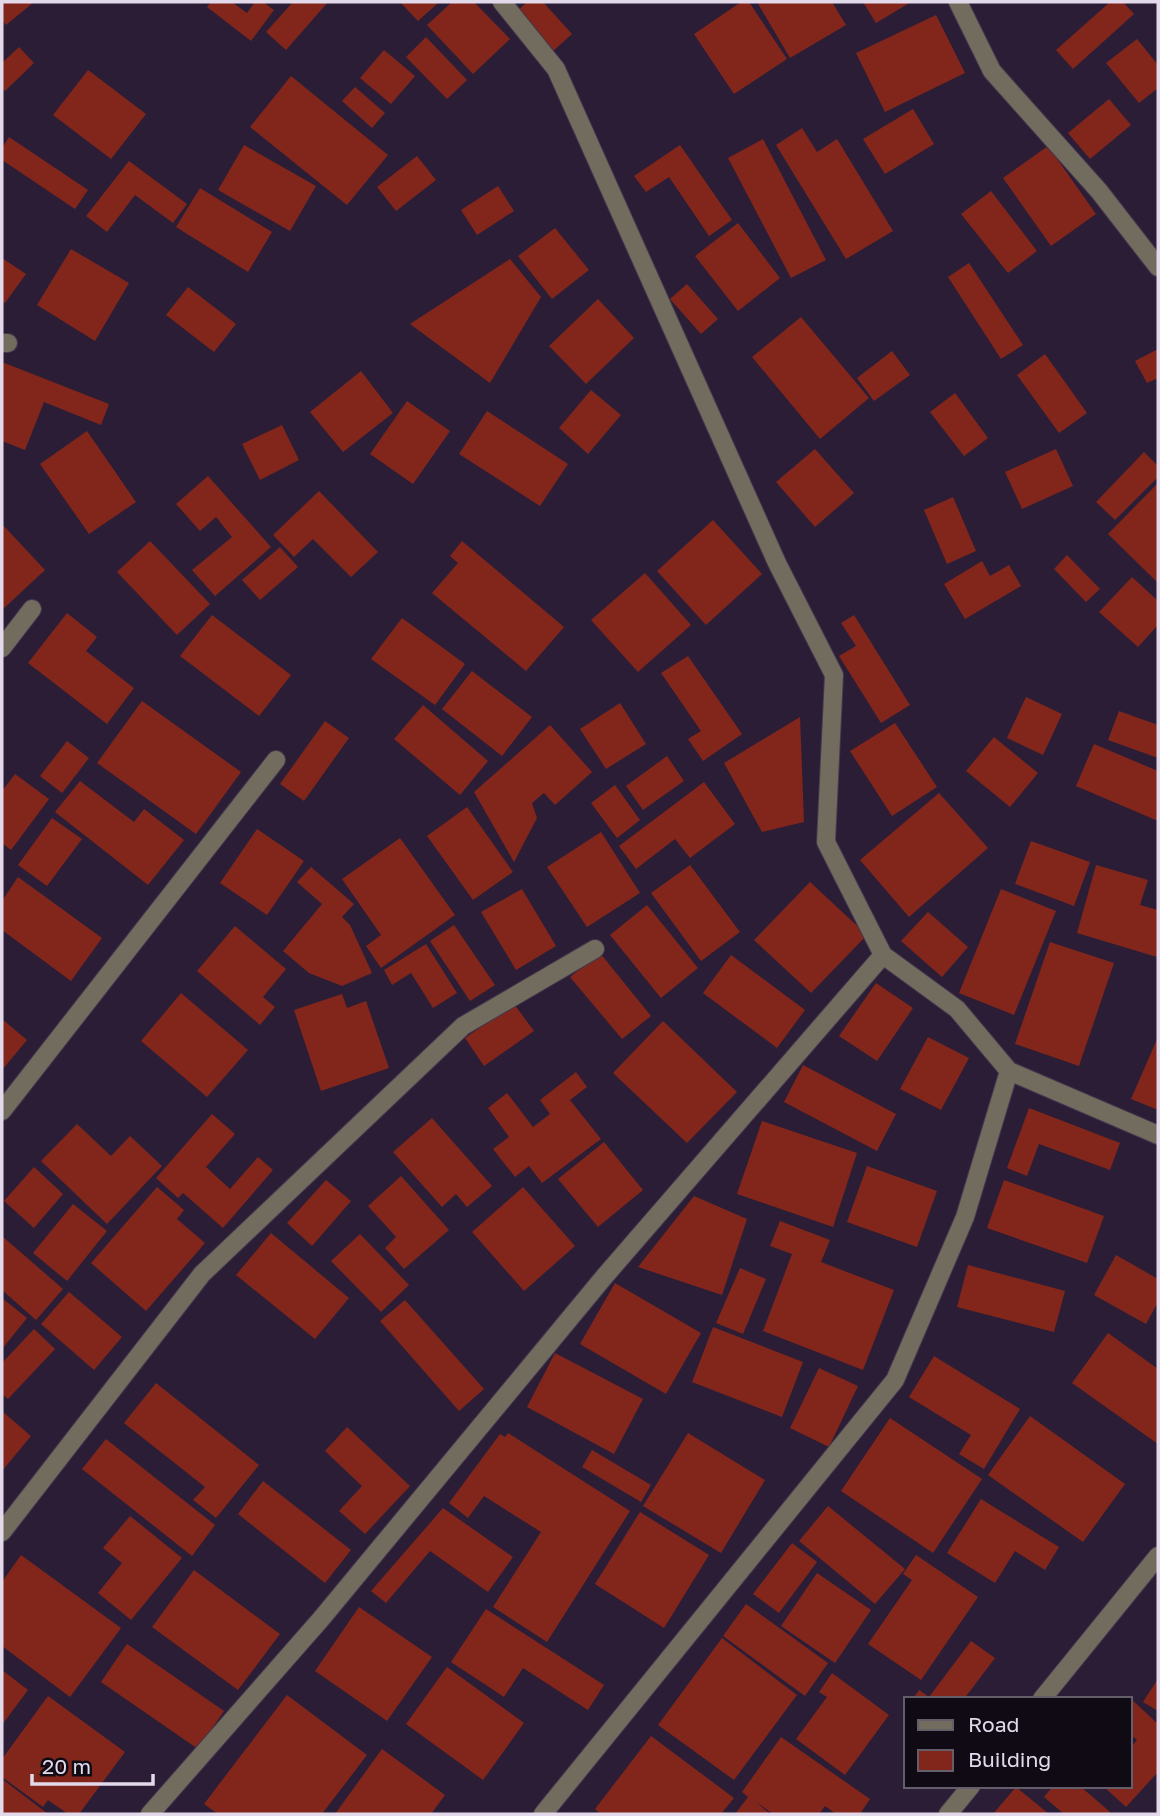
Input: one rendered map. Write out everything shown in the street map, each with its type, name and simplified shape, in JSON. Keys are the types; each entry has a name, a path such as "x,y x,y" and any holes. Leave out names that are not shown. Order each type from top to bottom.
{"street":[{"path":"502,2 556,69 777,563 834,675 826,842 883,955 957,1009 1009,1071 1158,1135"},
{"path":"958,2 992,71 1099,191 1158,267"},
{"path":"2,648 32,609"},
{"path":"2,1111 276,760"},
{"path":"2,1532 202,1274 463,1026 595,949"},
{"path":"150,1814 321,1619 604,1278 883,955"},
{"path":"543,1814 895,1380 965,1217 1009,1071"},
{"path":"1044,1697 1158,1556"},
{"path":"948,1814 969,1788"}],"building":[{"path":"2,2 34,2 6,25 2,20"},
{"path":"211,2 232,2 247,13 255,2 263,2 274,10 251,41 207,7"},
{"path":"293,2 328,2 286,50 266,32"},
{"path":"400,2 439,2 418,21"},
{"path":"452,2 474,2 510,39 473,74 427,25"},
{"path":"527,2 543,2 572,34 553,51 516,12"},
{"path":"741,2 749,2 787,59 734,94 694,34"},
{"path":"757,2 832,2 846,25 790,58"},
{"path":"863,2 911,2 876,23"},
{"path":"1110,2 1123,2 1134,14 1073,69 1056,50"},
{"path":"936,15 965,73 885,112 856,53"},
{"path":"426,37 467,80 447,99 406,57"},
{"path":"1137,39 1158,65 1158,88 1139,103 1106,63"},
{"path":"19,47 34,63 5,91 2,88 2,63"},
{"path":"384,50 415,76 391,104 360,78"},
{"path":"88,70 146,114 111,159 53,115"},
{"path":"291,76 388,155 347,205 250,127"},
{"path":"355,87 385,113 372,128 342,101"},
{"path":"1109,99 1131,125 1090,159 1068,133"},
{"path":"913,109 934,144 885,174 863,139"},
{"path":"802,128 817,152 837,139 893,231 846,259 776,145"},
{"path":"9,137 88,190 75,209 2,160 2,148"},
{"path":"763,139 826,260 791,278 728,158"},
{"path":"244,145 316,186 290,231 218,190"},
{"path":"680,145 732,220 709,236 669,177 646,192 634,176"},
{"path":"1048,146 1096,214 1051,246 1003,178"},
{"path":"417,156 436,180 396,211 377,187"},
{"path":"129,161 187,204 173,223 135,195 107,232 86,216"},
{"path":"498,186 514,211 477,235 461,210"},
{"path":"200,188 272,232 248,272 176,227"},
{"path":"991,191 1037,251 1008,273 961,214"},
{"path":"738,223 780,278 738,311 695,256"},
{"path":"555,228 589,270 552,299 518,256"},
{"path":"71,249 129,283 95,341 37,305"},
{"path":"2,258 26,274 5,303 2,301"},
{"path":"510,259 541,297 490,383 410,324"},
{"path":"969,263 1023,345 1001,359 948,277"},
{"path":"687,284 718,319 701,334 670,299"},
{"path":"188,287 236,324 214,352 166,315"},
{"path":"598,299 634,338 586,384 549,346"},
{"path":"801,317 869,398 820,439 752,357"},
{"path":"1158,349 1158,378 1147,383 1135,361"},
{"path":"892,351 910,375 874,401 857,378"},
{"path":"1045,354 1087,413 1059,433 1017,375"},
{"path":"2,362 109,404 101,425 44,402 25,450 2,441"},
{"path":"361,371 393,413 343,452 310,412"},
{"path":"591,390 621,415 588,454 559,428"},
{"path":"955,393 988,438 964,456 930,412"},
{"path":"407,401 450,431 413,484 370,454"},
{"path":"487,411 568,464 540,506 459,454"},
{"path":"282,425 299,460 260,480 242,444"},
{"path":"87,431 136,502 89,534 40,464"},
{"path":"815,449 854,493 815,527 776,482"},
{"path":"1056,449 1073,486 1022,509 1005,472"},
{"path":"1144,452 1158,466 1158,477 1115,520 1096,502"},
{"path":"208,476 271,547 215,596 192,570 232,537 216,517 200,531 176,504"},
{"path":"1158,485 1158,583 1108,534"},
{"path":"319,491 378,552 351,577 313,539 294,557 273,535"},
{"path":"953,497 976,551 947,564 924,510"},
{"path":"713,520 762,574 706,625 657,571"},
{"path":"2,524 45,570 2,610"},
{"path":"150,541 210,604 177,635 117,572"},
{"path":"462,541 564,627 526,671 432,593 458,563 450,556"},
{"path":"280,547 298,567 260,600 242,580"},
{"path":"1067,555 1100,589 1086,602 1054,569"},
{"path":"982,561 990,576 1009,565 1021,586 965,619 944,584"},
{"path":"645,573 691,625 638,672 591,620"},
{"path":"1132,577 1158,601 1158,625 1138,647 1099,612"},
{"path":"67,613 97,637 86,651 134,688 107,724 28,663"},
{"path":"212,615 291,675 259,716 180,656"},
{"path":"854,615 910,705 881,723 839,656 856,646 841,623"},
{"path":"402,618 465,664 435,705 371,659"},
{"path":"688,656 742,734 703,761 688,739 701,731 661,673"},
{"path":"472,671 532,717 502,756 442,709"},
{"path":"1026,697 1062,714 1043,755 1007,738"},
{"path":"142,701 241,772 196,834 97,763"},
{"path":"620,703 646,744 606,769 580,729"},
{"path":"423,705 488,761 460,795 394,739"},
{"path":"1119,711 1158,725 1158,758 1108,740"},
{"path":"800,717 804,822 762,832 724,763"},
{"path":"325,721 349,738 304,801 280,784"},
{"path":"895,723 937,787 892,816 850,751"},
{"path":"550,725 592,772 555,805 544,793 532,803 537,818 514,862 474,792"},
{"path":"994,737 1038,773 1010,807 966,771"},
{"path":"67,741 89,758 62,793 40,776"},
{"path":"1094,744 1158,771 1158,821 1076,786"},
{"path":"667,756 684,781 643,810 626,786"},
{"path":"15,774 49,799 11,850 2,843 2,791"},
{"path":"80,781 134,822 144,809 184,840 148,885 55,812"},
{"path":"704,782 735,824 690,858 675,839 636,869 619,846"},
{"path":"615,785 640,820 617,838 591,803"},
{"path":"939,793 988,848 909,917 860,860"},
{"path":"467,807 513,872 473,900 427,836"},
{"path":"52,818 82,839 47,886 18,865"},
{"path":"257,829 304,861 267,915 220,883"},
{"path":"601,832 640,893 587,927 547,867"},
{"path":"400,838 455,915 381,968 366,946 381,935 342,879"},
{"path":"1031,841 1090,862 1074,906 1015,884"},
{"path":"690,865 740,932 701,961 651,893"},
{"path":"1096,865 1148,880 1140,905 1158,910 1157,957 1077,933"},
{"path":"311,867 354,904 342,917 350,925 372,973 342,986 309,973 283,951 322,904 297,882"},
{"path":"18,877 102,938 71,981 2,930 2,901"},
{"path":"810,882 867,935 811,993 754,940"},
{"path":"522,889 556,946 516,970 481,912"},
{"path":"1001,889 1056,911 1014,1015 959,993"},
{"path":"647,905 698,968 661,998 610,935"},
{"path":"928,912 968,947 942,977 901,941"},
{"path":"454,925 495,985 470,1001 430,941"},
{"path":"235,926 286,969 263,997 275,1007 260,1025 197,971"},
{"path":"1050,942 1114,963 1079,1066 1015,1044"},
{"path":"426,944 457,993 433,1008 411,973 392,985 384,970"},
{"path":"600,953 651,1016 622,1039 570,977"},
{"path":"731,955 805,1010 777,1048 703,993"},
{"path":"876,983 913,1008 877,1061 839,1036"},
{"path":"181,993 248,1050 207,1097 141,1041"},
{"path":"342,994 347,1008 366,1001 389,1068 321,1091 294,1010"},
{"path":"514,1004 534,1031 484,1066 465,1038"},
{"path":"2,1019 27,1040 2,1070"},
{"path":"663,1021 737,1092 687,1143 613,1073"},
{"path":"928,1037 969,1058 941,1110 900,1089"},
{"path":"1158,1037 1158,1110 1131,1099"},
{"path":"803,1065 896,1114 877,1151 784,1102"},
{"path":"576,1072 587,1087 570,1100 601,1139 542,1183 529,1166 515,1177 493,1149 509,1137 488,1108 507,1093 533,1127 550,1114 540,1100"},
{"path":"1029,1108 1120,1143 1110,1170 1039,1144 1027,1176 1007,1168"},
{"path":"212,1114 235,1134 206,1167 230,1189 258,1157 273,1170 223,1228 183,1193 178,1198 156,1178"},
{"path":"432,1118 492,1186 467,1207 456,1194 442,1207 393,1152"},
{"path":"762,1121 857,1153 833,1227 737,1194"},
{"path":"77,1124 111,1156 130,1136 162,1166 107,1224 41,1161"},
{"path":"604,1142 643,1190 598,1227 558,1179"},
{"path":"867,1166 937,1191 917,1247 847,1222"},
{"path":"34,1167 63,1194 34,1228 4,1201"},
{"path":"401,1176 449,1230 404,1269 385,1248 396,1237 368,1206"},
{"path":"326,1180 351,1201 312,1246 287,1223"},
{"path":"1004,1180 1104,1216 1087,1263 987,1228"},
{"path":"157,1187 184,1210 177,1219 205,1243 146,1311 91,1263"},
{"path":"523,1187 575,1246 524,1291 472,1232"},
{"path":"694,1196 747,1219 722,1295 638,1267"},
{"path":"73,1204 107,1231 67,1281 33,1253"},
{"path":"780,1221 830,1240 821,1262 894,1290 863,1370 763,1331 792,1254 770,1246"},
{"path":"271,1233 349,1298 315,1339 236,1275"},
{"path":"360,1234 409,1285 381,1312 331,1261"},
{"path":"2,1236 63,1289 36,1320 2,1290"},
{"path":"1116,1255 1158,1279 1158,1302 1146,1324 1094,1295"},
{"path":"968,1265 1065,1291 1054,1332 957,1307"},
{"path":"740,1268 766,1279 743,1334 716,1323"},
{"path":"615,1283 701,1333 666,1394 580,1344"},
{"path":"69,1292 122,1337 94,1370 41,1324"},
{"path":"2,1298 27,1318 2,1349"},
{"path":"405,1300 484,1389 459,1411 380,1321"},
{"path":"713,1327 803,1362 782,1417 692,1382"},
{"path":"34,1329 55,1349 8,1399 2,1394 2,1363"},
{"path":"1108,1333 1158,1369 1158,1444 1072,1383"},
{"path":"555,1353 643,1399 614,1454 527,1407"},
{"path":"934,1356 1020,1409 984,1469 959,1454 971,1435 909,1397"},
{"path":"819,1368 858,1386 829,1447 790,1428"},
{"path":"156,1383 259,1465 216,1518 193,1500 205,1487 124,1423"},
{"path":"2,1411 31,1436 2,1471"},
{"path":"1030,1416 1125,1484 1083,1542 988,1475"},
{"path":"890,1418 982,1479 933,1553 841,1491"},
{"path":"347,1427 410,1486 365,1534 339,1511 362,1486 325,1451"},
{"path":"508,1433 630,1511 547,1642 493,1607 541,1532 484,1496 468,1518 449,1503 500,1434 505,1437"},
{"path":"688,1433 765,1480 721,1553 643,1506"},
{"path":"106,1439 215,1525 192,1556 82,1469"},
{"path":"592,1450 651,1485 641,1502 582,1467"},
{"path":"263,1481 351,1550 325,1583 238,1514"},
{"path":"981,1499 1059,1547 1045,1570 1015,1551 995,1583 947,1553"},
{"path":"828,1506 905,1569 875,1604 799,1541"},
{"path":"443,1508 513,1557 488,1592 430,1551 386,1603 371,1591"},
{"path":"640,1512 709,1555 664,1628 595,1584"},
{"path":"130,1516 182,1558 131,1620 98,1593 122,1563 103,1548"},
{"path":"792,1543 817,1562 779,1613 753,1594"},
{"path":"21,1555 121,1628 70,1697 2,1646 2,1582"},
{"path":"916,1555 978,1597 921,1680 868,1644 912,1580 903,1574"},
{"path":"194,1570 280,1634 238,1690 152,1627"},
{"path":"817,1573 871,1610 835,1663 781,1626"},
{"path":"746,1604 828,1663 805,1696 723,1636"},
{"path":"359,1607 432,1657 387,1721 315,1671"},
{"path":"486,1609 604,1685 588,1710 523,1668 504,1697 451,1662"},
{"path":"722,1638 797,1695 734,1780 658,1725"},
{"path":"971,1641 995,1658 966,1697 929,1697"},
{"path":"127,1644 224,1711 198,1749 101,1682"},
{"path":"447,1667 524,1723 483,1780 406,1724"},
{"path":"2,1670 28,1690 2,1725"},
{"path":"832,1673 889,1715 845,1775 796,1739 827,1697 819,1692"},
{"path":"1158,1679 1158,1711 1143,1702"},
{"path":"919,1690 929,1697 914,1697"},
{"path":"287,1695 367,1755 322,1814 218,1814 204,1804"},
{"path":"48,1696 125,1752 79,1814 68,1814 48,1800 43,1807 2,1777 2,1759"},
{"path":"1132,1700 1158,1724 1158,1772 1126,1807 1105,1788 1132,1788 1132,1746 1137,1740 1132,1736"},
{"path":"651,1736 734,1798 721,1814 601,1814 595,1809"},
{"path":"781,1737 870,1799 860,1814 836,1814 825,1806 819,1814 773,1814 755,1801 770,1814 735,1814 748,1797 742,1792"},
{"path":"382,1749 445,1795 431,1814 335,1814"},
{"path":"2,1779 48,1814 2,1814"},
{"path":"1017,1788 1049,1814 993,1814"},
{"path":"1051,1788 1082,1788 1110,1812 1064,1814 1044,1797"}]}
